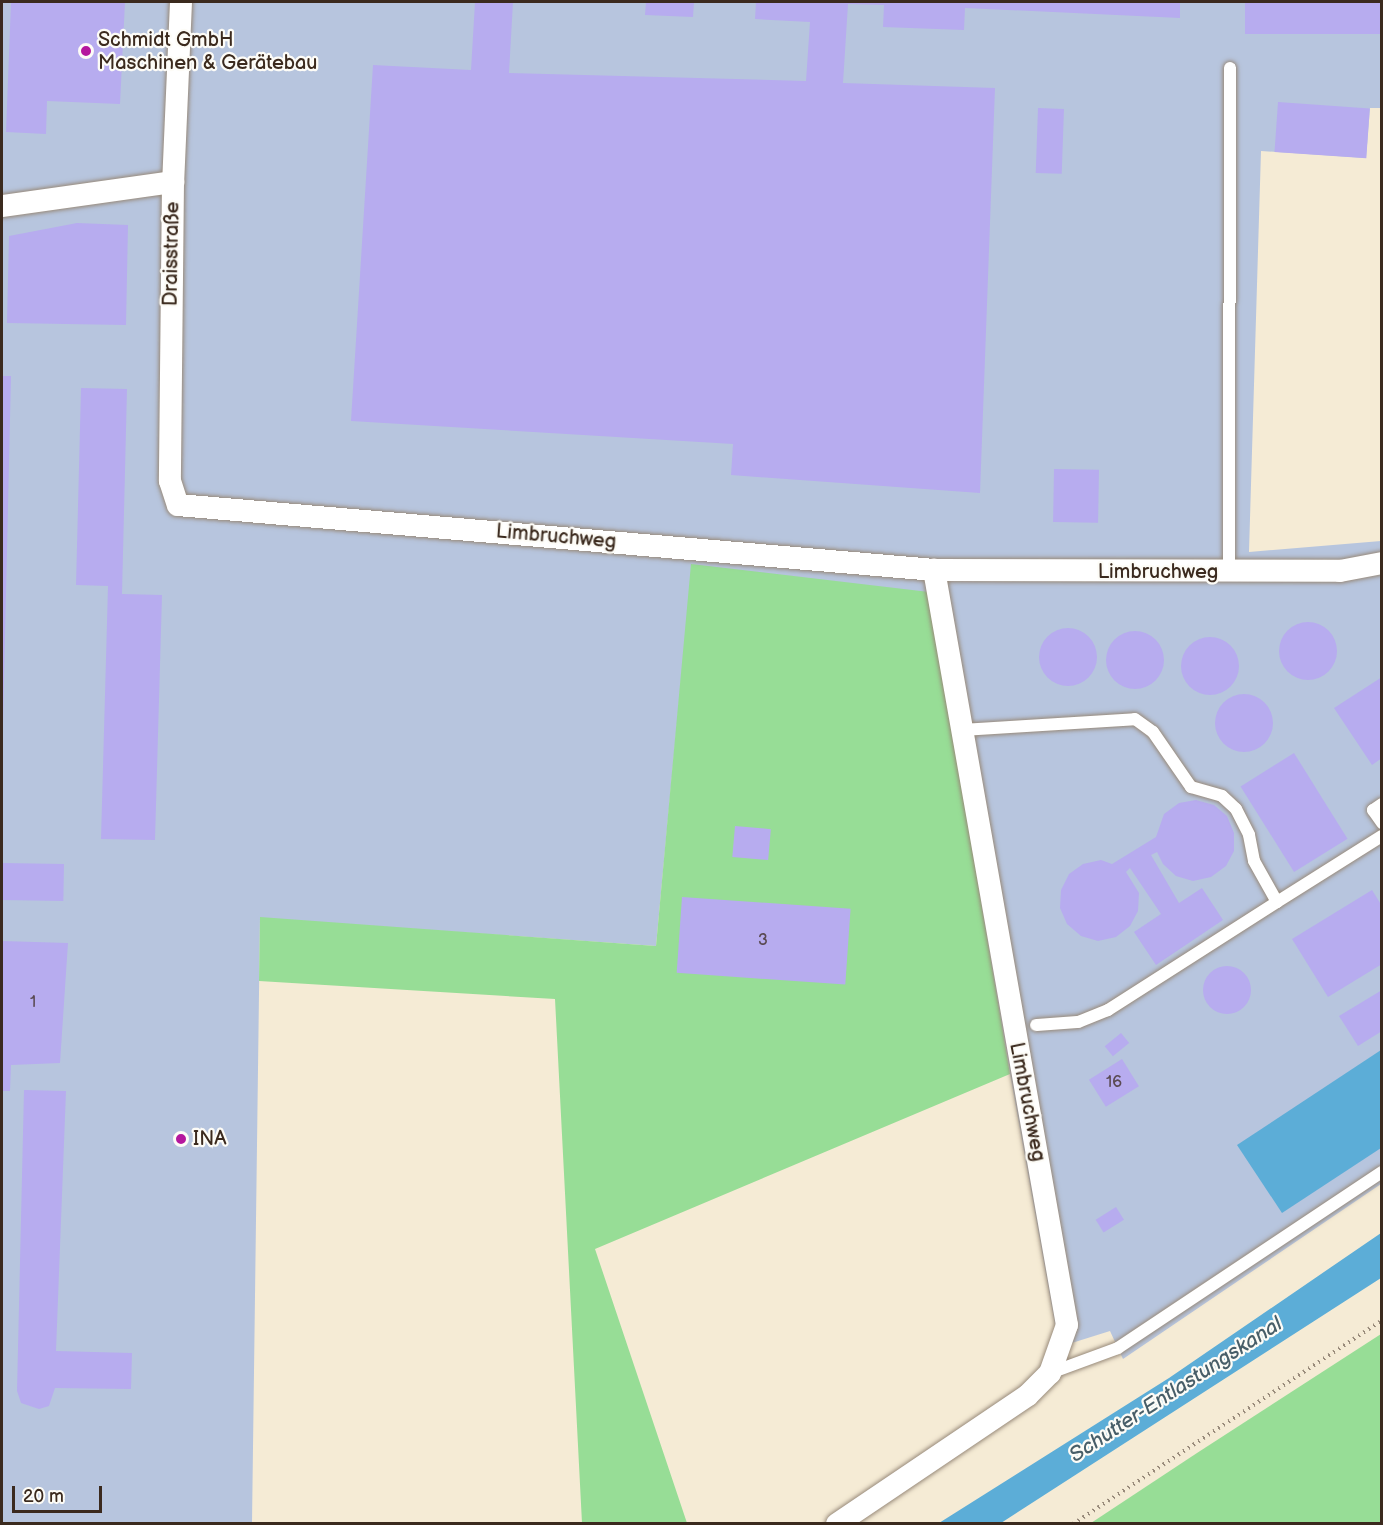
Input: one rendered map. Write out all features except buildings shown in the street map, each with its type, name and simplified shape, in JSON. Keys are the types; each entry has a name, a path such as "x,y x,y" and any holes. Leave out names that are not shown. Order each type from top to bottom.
{"street":[{"name":"Draisstraße","path":"178,505 170,481 173,182 181,2"},
{"path":"2,206 173,182"},
{"name":"Limbruchweg","path":"178,505 934,570 1340,571 1382,563"},
{"name":"Limbruchweg","path":"837,1524 1028,1395 1050,1373 1067,1325 934,570"}],"lane":[{"path":"1229,572 1230,68"},
{"path":"962,729 1135,719 1153,732 1191,787 1222,796 1236,809 1249,835 1254,861 1277,902"},
{"path":"1382,804 1373,810 1382,823"},
{"path":"1036,1025 1078,1022 1108,1010 1382,836"},
{"path":"1050,1373 1118,1348 1382,1172"}],"path":[{"path":"1073,1524 1382,1320"}],"shaded area":[{"path":"2,2 1381,2 1381,108 1370,108 1366,158 1261,151 1249,552 1381,541 1381,1184 1123,1359 1110,1331 1059,1347 1002,1029 692,564 656,946 260,918 252,1523 2,1524"}],"green space":[{"path":"691,564 929,592 1010,1074 595,1249 687,1523 582,1523 555,999 259,981 260,917 656,946"},
{"path":"1381,1334 1381,1523 1091,1523 1197,1453"}],"water":[{"path":"1381,1050 1381,1148 1282,1213 1237,1145"},
{"name":"Schutter-Entlastungskanal","path":"1381,1233 1381,1278 1001,1523 939,1523 1169,1378"}],"place":[{"name":"Schmidt GmbH Maschinen & Gerätebau","path":"86,51"},
{"name":"INA","path":"181,1139"}]}
